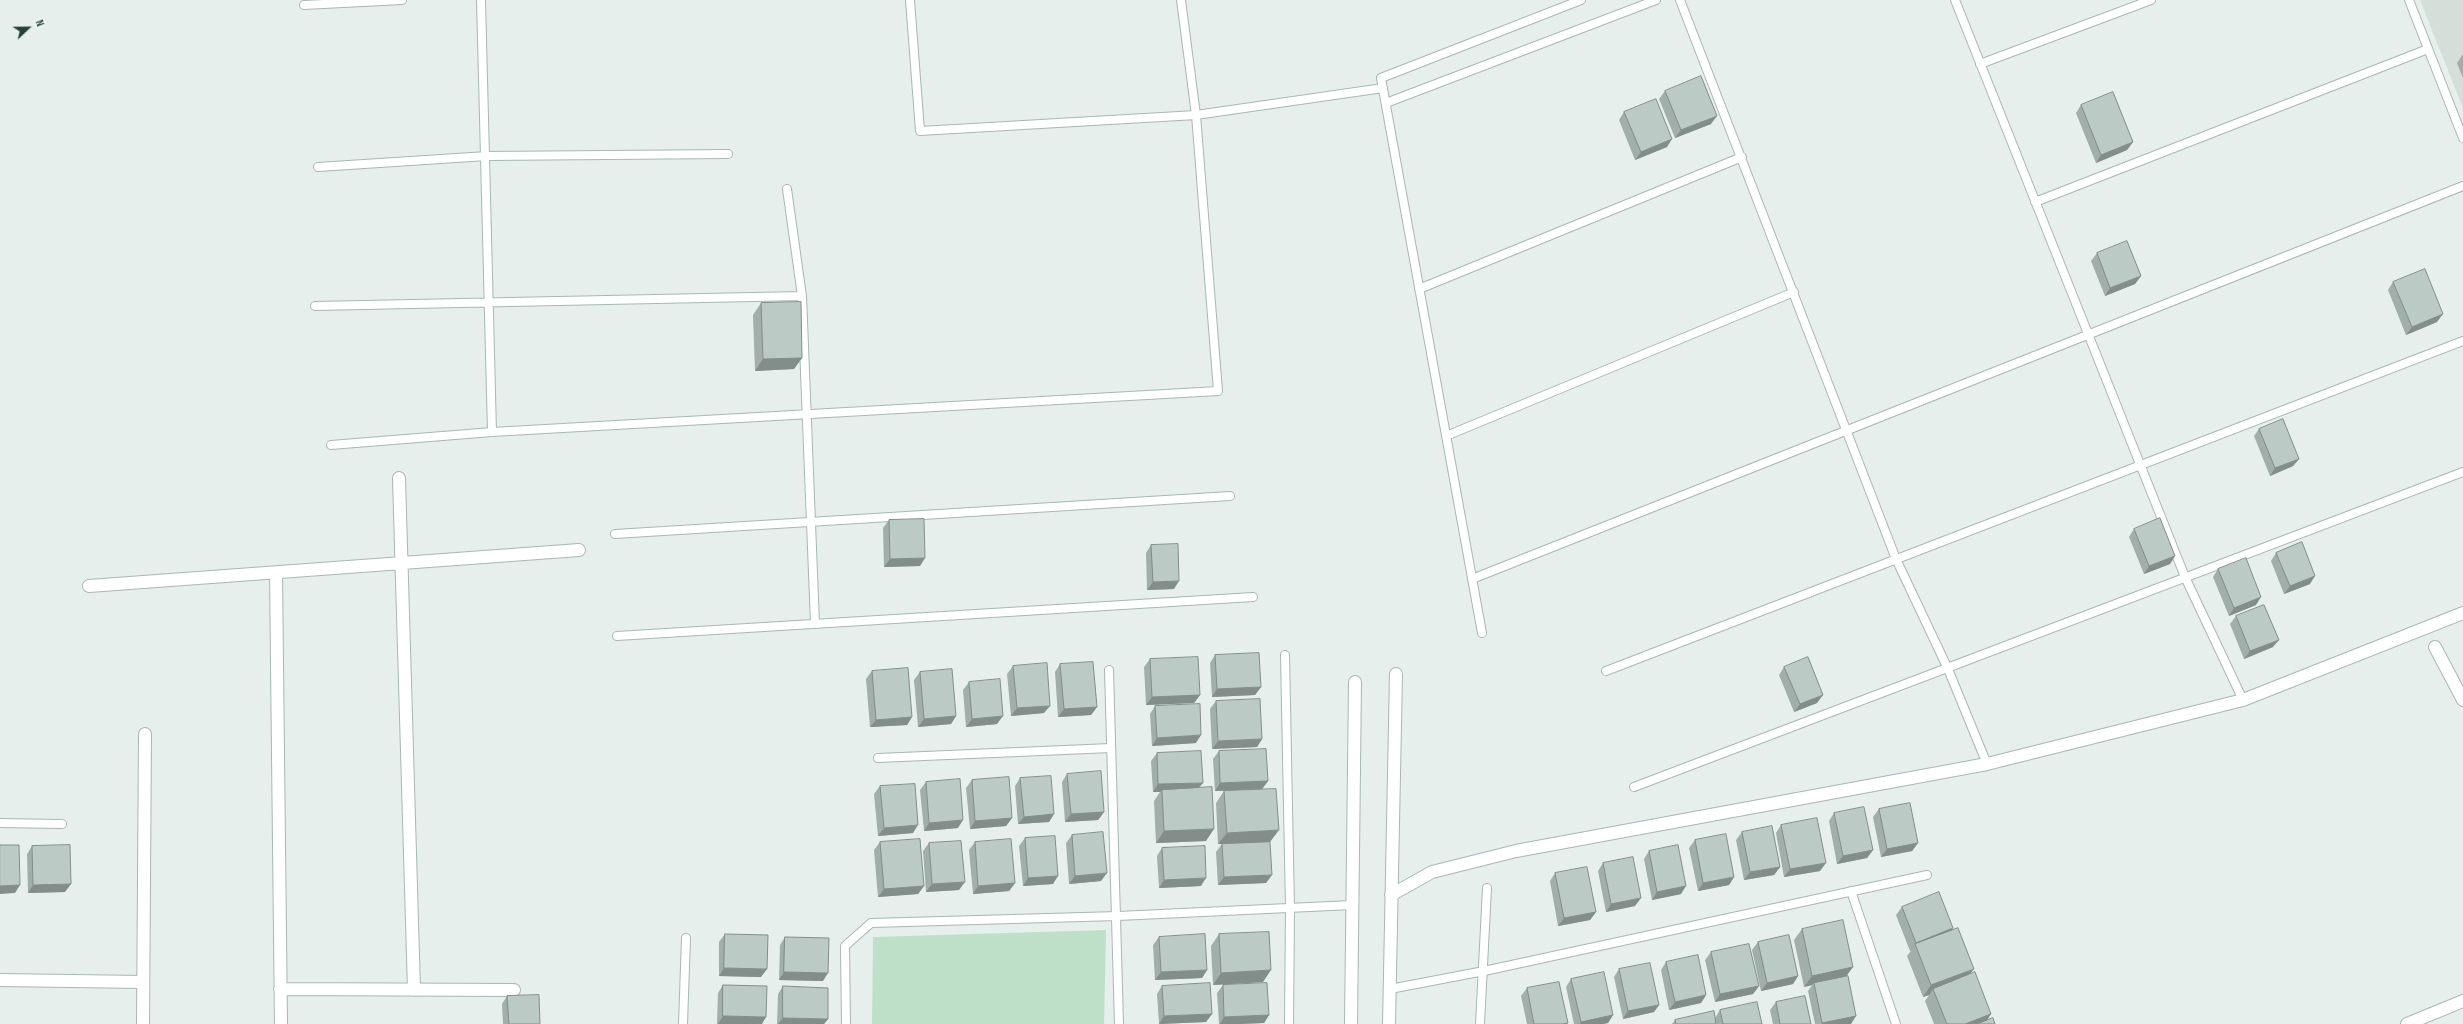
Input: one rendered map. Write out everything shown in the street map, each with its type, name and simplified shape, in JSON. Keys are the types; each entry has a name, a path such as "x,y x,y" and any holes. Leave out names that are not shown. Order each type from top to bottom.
{"street":[{"path":"399,478 414,990"},
{"path":"89,586 579,550"},
{"path":"276,572 281,1024"},
{"path":"1390,895 1432,872 1516,851 1987,764 2243,700 2463,613"},
{"path":"2435,647 2463,700"},
{"path":"1389,1024 1390,895 1396,674"},
{"path":"1351,1024 1355,682"},
{"path":"143,1024 145,734"},
{"path":"0,980 143,982"},
{"path":"280,989 514,990"},
{"path":"2407,1024 2463,1001"}],"lane":[{"path":"304,5 402,0"},
{"path":"481,0 487,156 487,303 492,432"},
{"path":"910,0 920,131 1196,115 1383,88"},
{"path":"331,445 492,432 1218,391 1196,115 1182,0"},
{"path":"1482,633 1381,78 1581,0"},
{"path":"1386,103 1656,0"},
{"path":"1680,0 1742,157 1896,559 1948,669 1987,764"},
{"path":"1954,0 2185,577 2243,700"},
{"path":"1980,64 2150,0"},
{"path":"2409,0 2463,138"},
{"path":"2035,202 2428,49"},
{"path":"318,167 487,156 728,154"},
{"path":"1419,289 1742,157"},
{"path":"1472,579 2463,186"},
{"path":"787,189 802,296 815,624"},
{"path":"1446,436 1794,292"},
{"path":"315,306 802,296"},
{"path":"1606,671 2463,340"},
{"path":"1634,787 1948,669 2185,577 2463,472"},
{"path":"615,534 1230,496"},
{"path":"617,636 1253,598"},
{"path":"1285,655 1290,908 1289,1024"},
{"path":"1109,670 1118,916 1119,1024"},
{"path":"878,758 1111,748"},
{"path":"0,823 62,824"},
{"path":"1390,988 1484,971 1927,875"},
{"path":"1480,1024 1484,971 1487,888"},
{"path":"1851,891 1896,1024"},
{"path":"846,1024 845,946 871,923 1118,916 1352,905"},
{"path":"683,1024 686,938"}],"shaded area":[{"path":"2420,0 2463,0 2463,108"}],"green space":[{"path":"1106,930 1104,1024 872,1024 873,937"}],"building":[{"path":"1701,76 1717,116 1681,130 1665,91"},
{"path":"2113,92 2133,142 2101,155 2081,105"},
{"path":"1656,99 1672,139 1641,152 1624,112"},
{"path":"2127,241 2141,276 2110,288 2097,253"},
{"path":"2425,269 2443,314 2412,327 2393,282"},
{"path":"801,302 802,358 763,359 761,303"},
{"path":"2283,419 2299,459 2275,468 2259,429"},
{"path":"2160,518 2175,556 2149,566 2134,529"},
{"path":"924,519 925,558 890,559 889,520"},
{"path":"2302,542 2315,576 2290,586 2276,553"},
{"path":"1178,544 1179,581 1153,582 1151,545"},
{"path":"2246,558 2261,597 2234,608 2218,569"},
{"path":"2264,605 2279,640 2250,651 2236,616"},
{"path":"1259,653 1261,687 1217,689 1215,655"},
{"path":"1198,657 1200,695 1152,697 1150,659"},
{"path":"1808,657 1823,695 1800,704 1784,667"},
{"path":"1093,662 1097,707 1064,709 1060,664"},
{"path":"1047,663 1050,706 1017,708 1013,666"},
{"path":"908,668 912,717 876,720 872,671"},
{"path":"952,669 956,716 924,719 920,672"},
{"path":"1000,679 1003,716 972,719 969,682"},
{"path":"1260,699 1262,739 1218,741 1216,701"},
{"path":"1200,704 1201,735 1157,738 1155,706"},
{"path":"1266,749 1268,781 1220,783 1219,751"},
{"path":"1201,751 1203,783 1158,784 1157,753"},
{"path":"1101,771 1104,812 1071,814 1067,774"},
{"path":"1051,776 1054,814 1024,817 1020,778"},
{"path":"1009,777 1012,818 975,821 972,780"},
{"path":"960,779 963,820 929,823 926,782"},
{"path":"915,784 918,825 884,828 880,786"},
{"path":"1212,787 1214,829 1164,831 1162,790"},
{"path":"1276,789 1279,830 1227,833 1224,791"},
{"path":"1910,803 1918,843 1887,849 1879,809"},
{"path":"1864,807 1873,850 1843,856 1834,813"},
{"path":"1817,818 1826,863 1790,869 1781,825"},
{"path":"1772,826 1780,867 1750,872 1742,832"},
{"path":"1103,832 1107,873 1075,876 1072,835"},
{"path":"1726,834 1734,877 1703,883 1695,840"},
{"path":"1055,836 1058,876 1028,878 1025,838"},
{"path":"920,839 924,886 884,889 880,842"},
{"path":"1011,839 1015,883 978,886 975,842"},
{"path":"961,841 965,882 932,884 929,843"},
{"path":"1270,842 1272,875 1224,877 1222,844"},
{"path":"0,845 19,845 20,885 0,886"},
{"path":"70,845 71,884 33,885 32,846"},
{"path":"1678,845 1686,886 1657,892 1649,851"},
{"path":"1205,846 1206,878 1164,880 1162,848"},
{"path":"1633,857 1641,898 1611,904 1603,863"},
{"path":"1587,867 1596,912 1564,918 1555,873"},
{"path":"1939,892 1953,928 1916,943 1902,907"},
{"path":"1843,920 1853,967 1812,976 1802,929"},
{"path":"1958,928 1974,969 1931,985 1915,944"},
{"path":"1269,932 1271,970 1221,973 1219,934"},
{"path":"725,934 768,935 767,969 724,968"},
{"path":"1205,934 1207,970 1161,972 1159,937"},
{"path":"1789,935 1798,976 1767,983 1758,942"},
{"path":"785,937 829,938 828,973 784,972"},
{"path":"1749,944 1759,986 1720,994 1711,952"},
{"path":"1698,955 1706,995 1675,1002 1666,962"},
{"path":"1650,963 1659,1005 1628,1011 1619,969"},
{"path":"1604,972 1613,1015 1581,1022 1571,979"},
{"path":"1975,972 1991,1014 1965,1024 1947,1024 1933,989"},
{"path":"1848,976 1856,1016 1822,1023 1814,983"},
{"path":"1559,982 1568,1023 1534,1024 1527,988"},
{"path":"1210,983 1212,1014 1164,1016 1162,986"},
{"path":"1267,983 1269,1015 1224,1017 1223,985"},
{"path":"723,985 767,986 766,1017 723,1016"},
{"path":"783,986 828,988 828,1019 783,1018"},
{"path":"539,995 540,1024 509,1024 507,996"},
{"path":"1805,996 1811,1024 1780,1024 1776,1002"},
{"path":"1757,1002 1762,1024 1723,1024 1720,1010"},
{"path":"1714,1011 1716,1024 1676,1024 1675,1020"},
{"path":"1993,1018 1995,1024 1977,1024"}]}
